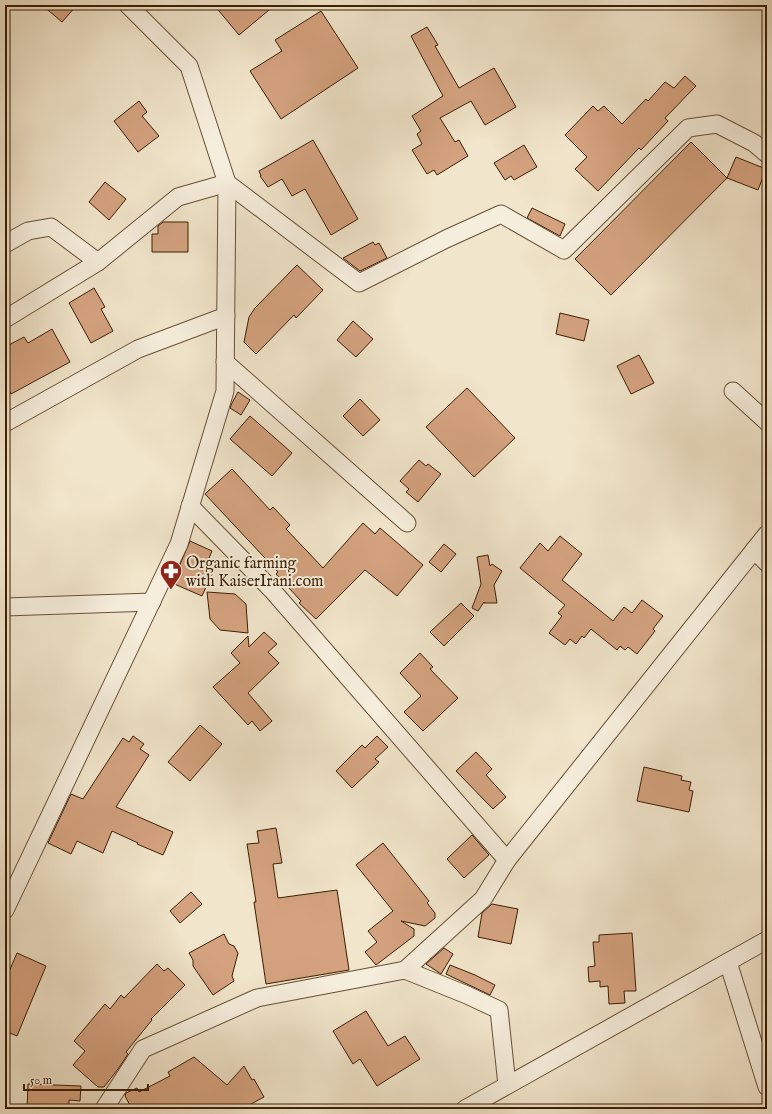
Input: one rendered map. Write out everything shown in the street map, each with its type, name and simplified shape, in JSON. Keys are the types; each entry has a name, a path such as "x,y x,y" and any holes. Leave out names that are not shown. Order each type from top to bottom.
{"street":[{"path":"5,910 179,544 225,391 227,182 189,66 128,5"},
{"path":"227,182 359,284 446,239 501,214 564,250 688,128 718,124 754,143 767,154"},
{"path":"5,320 98,262 178,197 227,182"},
{"path":"5,244 28,232 51,227 98,262"},
{"path":"5,423 138,349 226,316"},
{"path":"225,362 407,523"},
{"path":"733,391 767,422"},
{"path":"190,506 272,590 507,860"},
{"path":"104,1109 143,1049 257,998 405,970 483,899 507,860 767,534"},
{"path":"754,550 767,563"},
{"path":"5,607 152,602"},
{"path":"465,1109 767,940"},
{"path":"728,962 767,1087"},
{"path":"405,970 467,995 499,1010 508,1085"}],"building":[{"path":"42,5 77,5 62,22"},
{"path":"214,5 275,5 239,35"},
{"path":"321,11 358,68 281,119 250,71 282,51 275,40"},
{"path":"427,27 438,45 435,46 459,88 494,68 516,107 485,125 471,101 440,118 455,142 459,140 468,156 437,175 434,170 427,174 412,150 422,144 417,134 421,131 412,116 443,96 411,36"},
{"path":"685,76 696,86 665,118 668,121 641,150 639,148 598,191 575,169 587,157 565,135 593,106 598,111 604,106 622,124 646,99 648,101 665,82 674,88"},
{"path":"139,101 147,112 142,116 159,136 138,152 114,121"},
{"path":"313,140 358,219 331,235 305,189 292,196 282,179 268,187 260,176 259,171"},
{"path":"691,142 727,178 611,295 575,259"},
{"path":"524,145 537,167 514,180 511,176 505,180 494,163"},
{"path":"736,157 766,169 758,190 727,178"},
{"path":"105,182 126,199 109,220 89,202"},
{"path":"532,208 565,224 560,236 527,218"},
{"path":"163,222 188,222 188,252 152,252 152,234 158,234 158,226"},
{"path":"373,242 375,245 379,243 387,258 360,271 343,258"},
{"path":"297,265 323,290 296,318 294,315 256,354 244,342 249,317 255,308"},
{"path":"94,288 105,307 101,309 113,331 91,343 69,303"},
{"path":"560,313 589,320 584,341 556,334"},
{"path":"353,321 373,339 356,357 337,340"},
{"path":"52,329 70,362 11,394 5,382 5,347 24,337 28,343"},
{"path":"639,355 654,383 631,394 617,366"},
{"path":"467,388 515,438 474,477 426,427"},
{"path":"238,392 250,400 241,415 230,408"},
{"path":"360,399 380,420 363,436 343,416"},
{"path":"250,416 292,453 272,476 230,439"},
{"path":"419,460 426,466 428,464 441,474 418,502 406,492 409,489 400,481"},
{"path":"232,469 270,510 273,507 290,525 286,529 323,568 363,523 375,534 380,528 423,565 397,596 365,570 316,619 299,603 301,601 276,574 278,572 205,494"},
{"path":"560,536 582,554 562,580 613,621 624,607 632,613 642,600 663,616 653,629 655,631 637,654 628,647 625,650 620,646 617,650 591,629 584,638 582,636 576,644 570,639 565,645 549,633 562,616 558,613 565,605 520,568 540,543 548,551"},
{"path":"190,541 212,551 207,563 215,567 202,596 172,583"},
{"path":"444,544 456,554 441,572 429,562"},
{"path":"488,555 490,566 492,564 502,571 494,585 497,603 484,602 478,611 472,608 481,584 477,557"},
{"path":"207,592 235,594 246,604 248,633 220,630 210,619"},
{"path":"461,603 474,616 444,646 430,632"},
{"path":"264,632 277,644 268,652 279,663 248,693 272,721 260,731 252,721 248,725 213,687 240,663 231,653 248,636 249,647"},
{"path":"420,653 433,667 430,669 458,698 423,731 404,712 421,696 400,673"},
{"path":"200,725 222,744 190,781 168,762"},
{"path":"133,736 144,744 140,749 149,755 116,807 173,832 163,855 112,831 103,853 77,841 71,854 48,843 71,794 83,799 123,738 129,742"},
{"path":"377,736 388,747 375,759 379,762 352,788 336,771 362,745 365,748"},
{"path":"476,752 492,769 486,775 506,797 493,809 456,771"},
{"path":"644,767 682,776 681,780 691,782 689,790 693,791 689,812 637,801"},
{"path":"276,828 282,863 273,864 278,898 337,890 349,970 266,984 247,844 259,843 257,831"},
{"path":"472,835 489,855 464,878 447,859"},
{"path":"383,843 429,901 427,903 435,913 435,918 425,926 401,921 414,929 414,936 376,965 365,952 377,942 368,931 393,911 356,865"},
{"path":"191,892 202,904 180,923 170,911"},
{"path":"492,904 518,909 511,944 478,937 482,913"},
{"path":"632,933 636,991 624,991 625,1003 609,1004 608,986 600,987 600,981 589,982 588,967 595,966 593,942 599,942 599,935"},
{"path":"224,934 229,944 234,946 238,953 232,976 234,981 213,995 193,966 193,960 189,953"},
{"path":"444,948 453,954 441,974 426,964"},
{"path":"17,953 46,966 17,1036 5,1031 5,981"},
{"path":"157,964 164,971 168,968 185,985 151,1019 152,1020 126,1052 128,1054 104,1087 98,1087 73,1065 85,1051 74,1041 105,1004 110,1009 121,995 124,998"},
{"path":"450,965 495,985 490,995 446,974"},
{"path":"366,1011 388,1046 405,1036 420,1059 377,1086 360,1059 353,1064 333,1031"},
{"path":"194,1057 227,1085 244,1066 252,1080 254,1079 264,1097 242,1109 132,1109 125,1096 126,1093 137,1088 139,1092 170,1076 168,1072"},
{"path":"28,1084 81,1086 80,1101 69,1100 69,1106 60,1106 60,1109 27,1109"}],"place":[{"name":"Organic farming with KaiserIrani.com","path":"171,590"}]}
